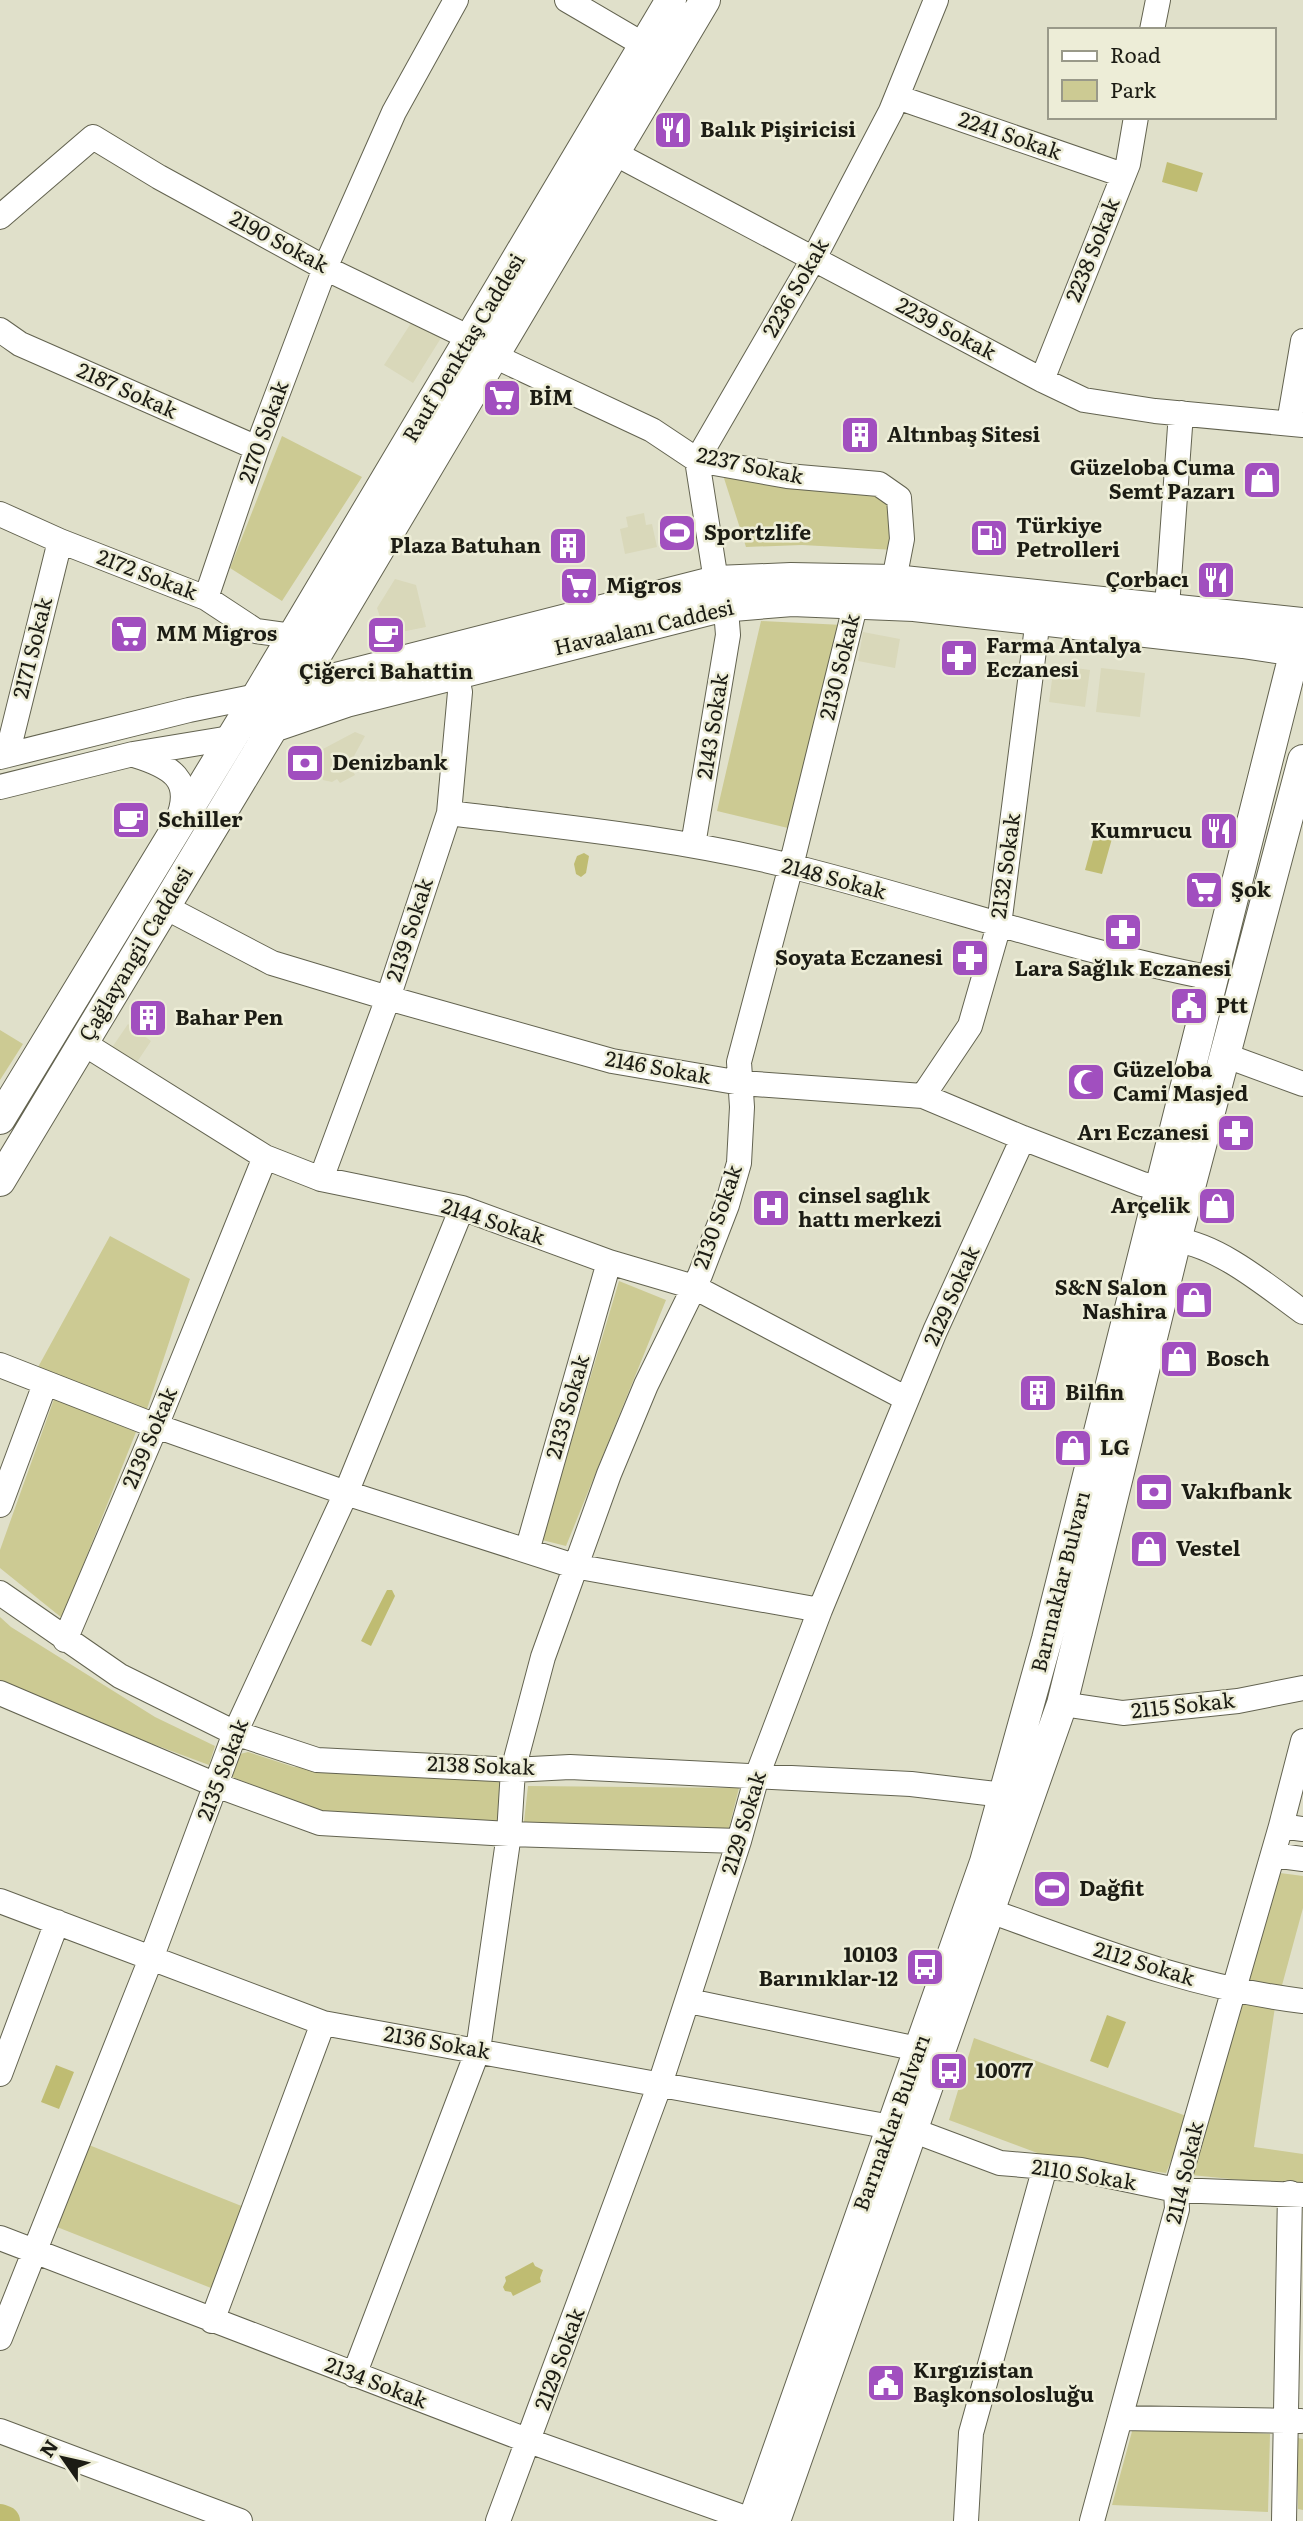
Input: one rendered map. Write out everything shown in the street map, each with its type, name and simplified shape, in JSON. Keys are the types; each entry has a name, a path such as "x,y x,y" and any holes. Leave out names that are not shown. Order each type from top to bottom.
{"main road":[{"name":"Rauf Denktaş Caddesi","path":"257,696 671,0"},
{"name":"Rauf Denktaş Caddesi","path":"273,728 705,0"},
{"name":"Havaalanı Caddesi","path":"257,696 718,594 792,601 859,591 894,580 1243,643 1301,637"},
{"name":"Havaalanı Caddesi","path":"859,591 914,606 1167,607 1301,637"},
{"name":"Havaalanı Caddesi","path":"230,738 273,728 345,702 718,594"},
{"path":"336,621 341,654 370,671"},
{"name":"Barınaklar Bulvarı","path":"775,2521 902,2128 918,2049 985,1862 1004,1795 1047,1639 1282,698 1301,637"},
{"path":"1243,643 1272,661 1279,676 1282,698"},
{"name":"Çağlayangil Caddesi","path":"0,1119 257,696"},
{"path":"243,778 277,747 345,702"},
{"name":"Çağlayangil Caddesi","path":"0,1181 273,728"},
{"name":"Barınaklar Bulvarı","path":"753,2521 902,2128 990,1911 1062,1704 1175,1240 1303,760"}],"street":[{"name":"2170 Sokak","path":"206,597 257,448 325,268 394,112 456,0"},
{"path":"567,0 644,46"},
{"name":"2236 Sokak","path":"697,460 814,258 897,97 936,0"},
{"path":"1152,28 1158,0"},
{"name":"2241 Sokak","path":"897,97 1123,175"},
{"name":"2238 Sokak","path":"1042,380 1128,164 1136,119"},
{"name":"2190 Sokak","path":"0,217 93,137 159,177 325,268 470,338"},
{"name":"2239 Sokak","path":"614,153 1084,400 1181,414 1296,424"},
{"name":"2187 Sokak","path":"0,330 20,344 257,448"},
{"path":"1296,424 1303,341"},
{"name":"2237 Sokak","path":"494,355 652,430 697,460 787,476 879,484 899,498 901,539 894,580"},
{"path":"1167,607 1181,414"},
{"path":"697,460 718,594"},
{"name":"2172 Sokak","path":"0,514 60,541 206,597 256,631 295,631"},
{"name":"2171 Sokak","path":"3,756 60,541"},
{"name":"2130 Sokak","path":"354,2375 478,2050 509,1835 513,1770 543,1657 608,1474 646,1385 694,1287 727,1205 739,1163 742,1107 739,1062 859,591"},
{"name":"2143 Sokak","path":"693,845 728,635 727,622 718,594"},
{"name":"2132 Sokak","path":"923,1096 971,1026 999,925 1040,607"},
{"path":"202,707 253,677 295,631"},
{"name":"2139 Sokak","path":"321,1180 388,998 449,813 460,691 456,672"},
{"name":"Havaalanı Caddesi","path":"3,756 257,696"},
{"name":"Havaalanı Caddesi","path":"0,787 133,754 230,738"},
{"path":"133,754 169,768 180,783 184,805 166,849"},
{"name":"2148 Sokak","path":"449,813 693,845 791,866 999,925 1212,978"},
{"name":"2146 Sokak","path":"165,907 272,963 388,998 612,1061 740,1083 923,1096 1023,1138 1142,1184 1160,1188"},
{"name":"2144 Sokak","path":"83,1043 265,1157 321,1180 462,1208 609,1262 694,1287 907,1399"},
{"path":"1224,1055 1303,1084"},
{"name":"2129 Sokak","path":"498,2521 660,2084 689,2001 757,1776 820,1610 935,1331 1023,1138"},
{"name":"2139 Sokak","path":"65,1640 156,1426 265,1157"},
{"name":"2135 Sokak","path":"0,2338 152,1956 235,1733 346,1493 462,1208"},
{"path":"1175,1240 1195,1243 1247,1272 1303,1312"},
{"name":"2133 Sokak","path":"527,1551 609,1262"},
{"path":"0,1365 156,1426 346,1493 574,1566 820,1610"},
{"path":"0,1504 45,1384"},
{"name":"2138 Sokak","path":"0,1593 120,1676 235,1733 317,1760 513,1770 570,1767 757,1776 911,1784 1004,1795"},
{"name":"2115 Sokak","path":"1062,1704 1123,1713 1237,1701 1303,1688"},
{"path":"0,1693 216,1785 320,1823 509,1835 739,1841"},
{"name":"2114 Sokak","path":"1092,2521 1177,2209 1176,2190 1273,1855 1292,1828 1303,1741"},
{"path":"1273,1855 1303,1859"},
{"name":"2136 Sokak","path":"0,1900 323,2023 902,2128"},
{"name":"2112 Sokak","path":"990,1911 1125,1961 1235,1990 1303,2001"},
{"path":"0,2074 57,1922"},
{"path":"689,2001 918,2049"},
{"path":"212,2321 323,2023"},
{"name":"2110 Sokak","path":"902,2128 1000,2163 1080,2170 1176,2190 1296,2194"},
{"path":"966,2521 971,2432 1045,2167"},
{"path":"1284,2521 1295,2421 1296,2194"},
{"name":"2134 Sokak","path":"0,2238 529,2441 753,2521"},
{"path":"1120,2418 1295,2421"},
{"path":"0,2431 240,2521"}],"shaded area":[{"path":"1167,162 1203,173 1197,192 1162,182"},
{"path":"413,320 441,338 413,383 384,365"},
{"path":"644,513 646,525 652,524 657,547 625,554 620,529 628,527 626,517"},
{"path":"395,579 416,585 426,627 386,635 377,608"},
{"path":"863,632 900,639 895,668 858,661"},
{"path":"1054,665 1090,670 1085,707 1049,702"},
{"path":"1101,668 1145,673 1140,717 1096,712"},
{"path":"355,732 365,736 354,756 358,767 353,771 355,775 340,783 337,779 332,782 323,780 322,773 303,771 306,758"},
{"path":"1096,830 1113,835 1102,874 1085,870"},
{"path":"584,853 589,856 586,873 581,877 576,874 574,864 577,856"},
{"path":"128,1024 151,1041 135,1065 111,1049"},
{"path":"387,1590 392,1590 395,1596 371,1646 361,1641"},
{"path":"1107,2015 1126,2022 1108,2068 1090,2061"},
{"path":"56,2065 74,2072 59,2109 41,2102"},
{"path":"533,2262 543,2270 541,2282 513,2296 511,2292 505,2291 505,2277"}],"green space":[{"path":"282,436 362,477 282,601 230,568"},
{"path":"723,475 885,494 895,503 895,550 802,545 746,547"},
{"path":"761,621 843,625 792,829 717,811"},
{"path":"0,1030 23,1044 0,1080"},
{"path":"110,1236 190,1279 146,1412 37,1369"},
{"path":"619,1281 666,1300 566,1546 542,1540"},
{"path":"54,1399 136,1432 62,1618 0,1568 0,1550"},
{"path":"0,1617 11,1627 155,1717 215,1746 209,1765 72,1714 0,1682"},
{"path":"248,1752 294,1767 500,1777 501,1822 326,1813 232,1777 240,1754"},
{"path":"528,1786 739,1788 728,1832 524,1822"},
{"path":"1280,1873 1303,1876 1303,1908 1281,1989 1246,1983"},
{"path":"1242,2002 1275,2007 1254,2147 1303,2154 1303,2186 1191,2175"},
{"path":"974,2038 1189,2117 1166,2173 1048,2157 949,2120"},
{"path":"89,2145 244,2207 211,2288 57,2227"},
{"path":"1134,2424 1270,2434 1268,2512 1112,2505"},
{"path":"1298,2438 1303,2439 1303,2510 1298,2509"}],"waterway":[{"path":"0,2519 5,2521"}],"place":[{"name":"Balık Pişiricisi","path":"673,130"},
{"name":"BİM","path":"502,398"},
{"name":"Altınbaş Sitesi","path":"860,435"},
{"name":"Güzeloba Cuma Semt Pazarı","path":"1262,480"},
{"name":"Sportzlife","path":"677,533"},
{"name":"Türkiye Petrolleri","path":"989,538"},
{"name":"Plaza Batuhan","path":"568,546"},
{"name":"Çorbacı","path":"1216,580"},
{"name":"Migros","path":"579,586"},
{"name":"MM Migros","path":"129,634"},
{"name":"Çiğerci Bahattin","path":"386,635"},
{"name":"Farma Antalya Eczanesi","path":"959,658"},
{"name":"Denizbank","path":"305,763"},
{"name":"Schiller","path":"131,820"},
{"name":"Kumrucu","path":"1219,831"},
{"name":"Şok","path":"1204,890"},
{"name":"Lara Sağlık Eczanesi","path":"1123,932"},
{"name":"Soyata Eczanesi","path":"970,958"},
{"name":"Ptt","path":"1189,1006"},
{"name":"Bahar Pen","path":"148,1018"},
{"name":"Güzeloba Cami Masjed","path":"1086,1082"},
{"name":"Arı Eczanesi","path":"1236,1133"},
{"name":"Arçelik","path":"1217,1206"},
{"name":"cinsel saglık hattı merkezi","path":"771,1208"},
{"name":"S&N Salon Nashira","path":"1194,1300"},
{"name":"Bosch","path":"1179,1359"},
{"name":"Bilfin","path":"1038,1393"},
{"name":"LG","path":"1073,1448"},
{"name":"Vakıfbank","path":"1154,1492"},
{"name":"Vestel","path":"1149,1549"},
{"name":"Dağfit","path":"1052,1889"},
{"name":"10103 Barınıklar-12","path":"925,1967"},
{"name":"10077","path":"949,2071"},
{"name":"Kırgızistan Başkonsolosluğu","path":"886,2383"}]}
